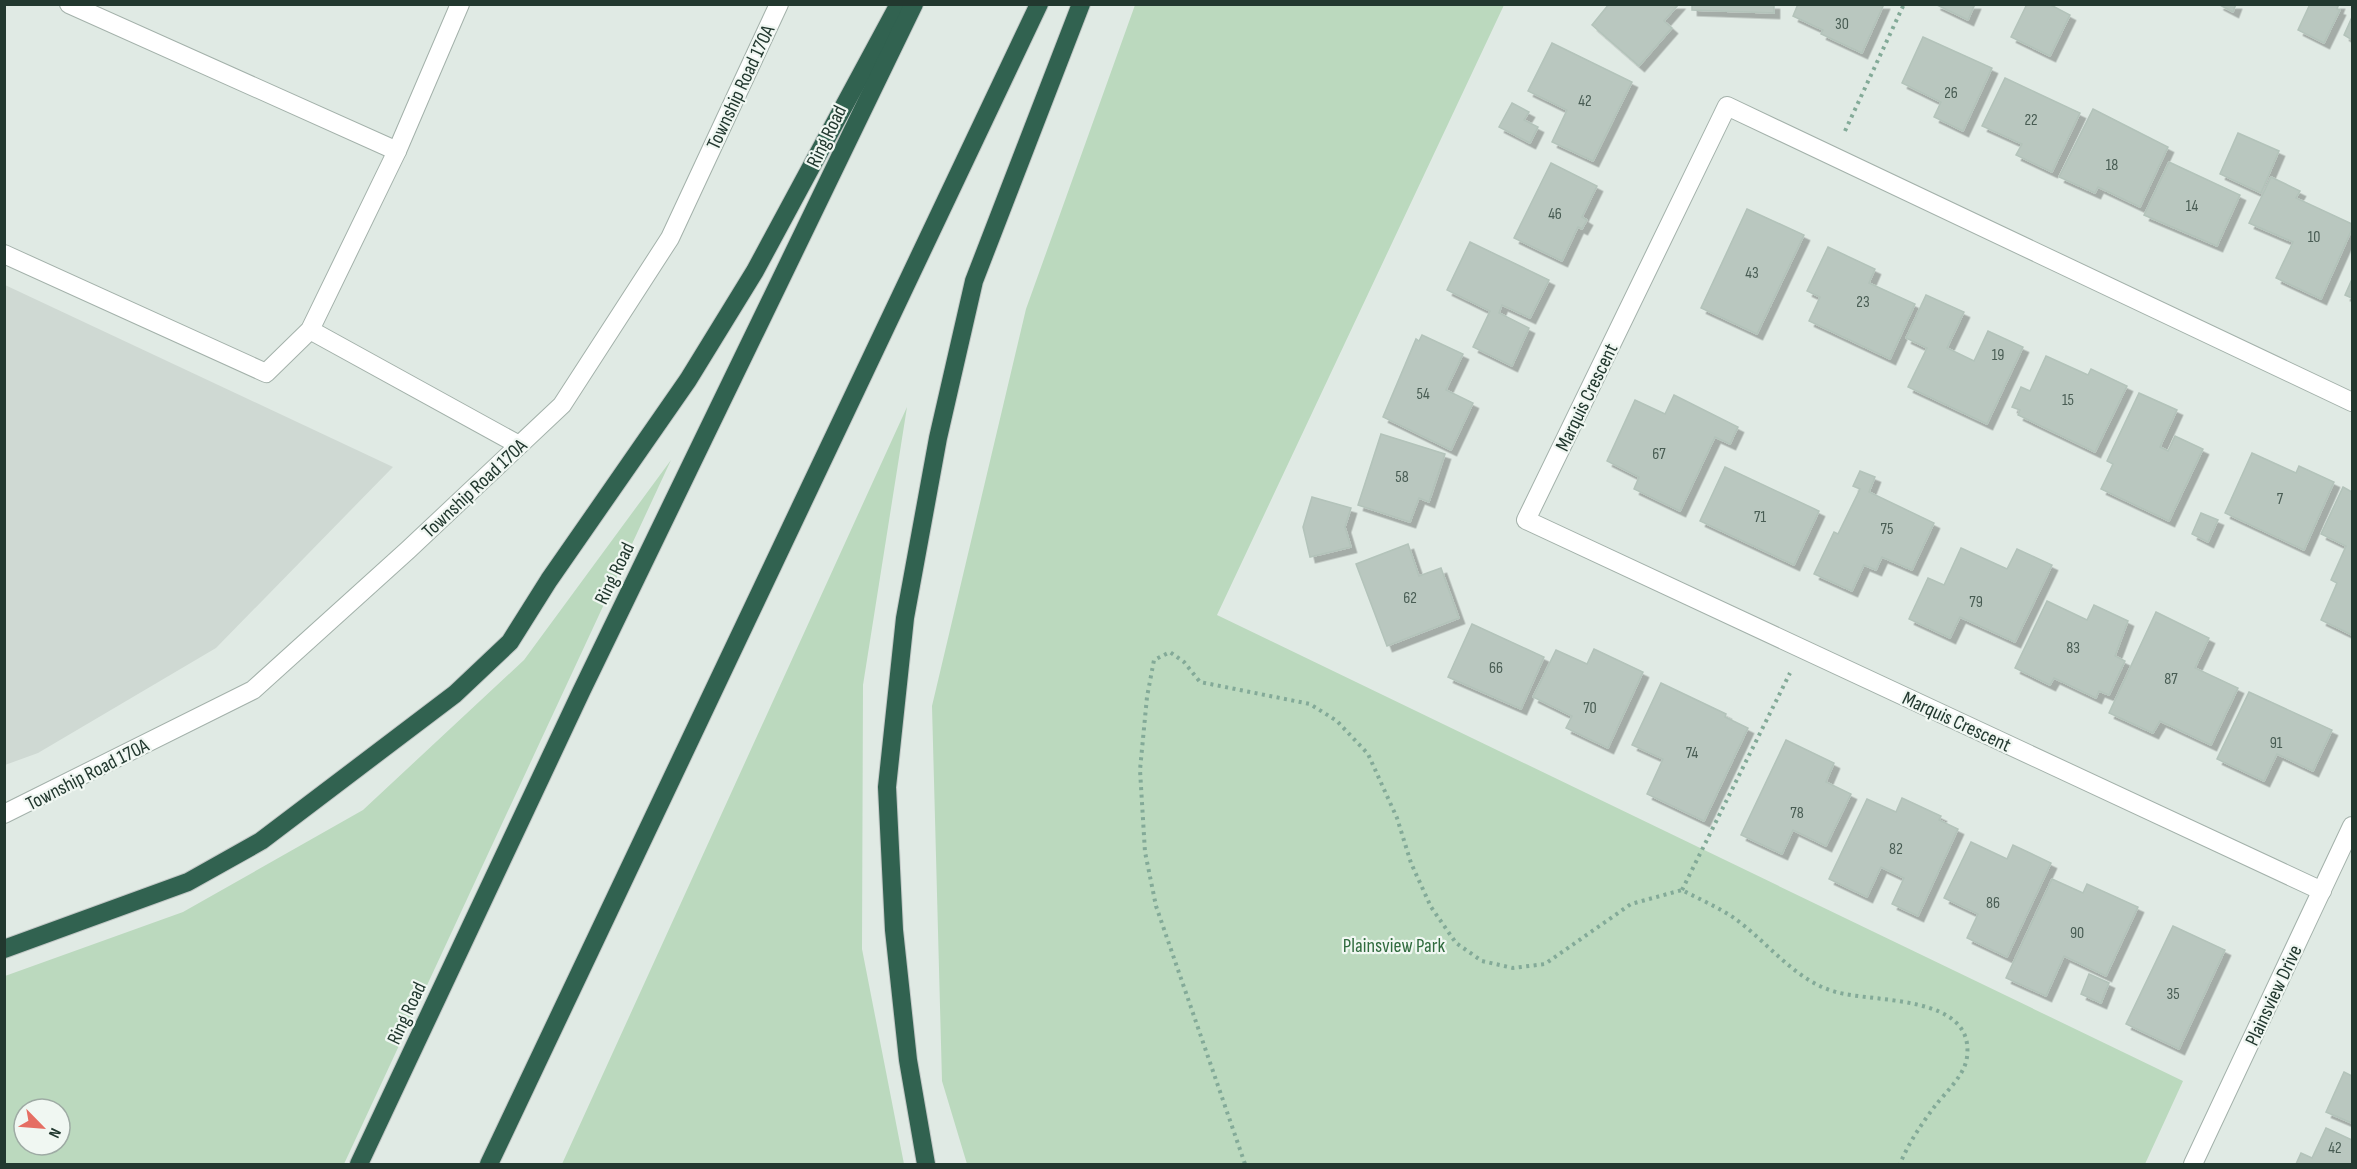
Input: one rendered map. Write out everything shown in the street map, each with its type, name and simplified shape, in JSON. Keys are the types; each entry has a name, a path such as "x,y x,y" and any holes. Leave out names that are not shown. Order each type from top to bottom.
{"highway":[{"path":"4,949 188,882 261,842 455,694 510,642 549,580 688,380 749,281 899,4"},
{"name":"Ring Road","path":"359,1164 587,681 914,4"},
{"path":"489,1164 1039,4"},
{"path":"926,1164 908,1060 895,942 887,799 905,618 938,438 974,281 1081,4"}],"street":[{"path":"69,4 397,151"},
{"path":"4,254 266,373 310,330 397,151 460,4"},
{"name":"Township Road 170A","path":"4,814 253,690 408,550 562,405 670,238 779,4"},
{"name":"Marquis Crescent","path":"2322,891 1526,520 1727,106 2352,402"},
{"path":"310,330 519,446"},
{"name":"Plainsview Drive","path":"2193,1164 2352,826"}],"path":[{"path":"1833,157 1904,4"},
{"path":"1682,890 1803,648"},
{"path":"1245,1164 1156,906 1144,852 1140,770 1147,697 1154,660 1170,652 1184,662 1200,681 1310,704 1337,721 1368,754 1397,818 1411,863 1431,907 1456,943 1482,961 1514,968 1545,964 1631,904 1682,890 1734,918 1810,980 1835,992 1936,1008 1956,1022 1966,1040 1968,1059 1956,1080 1933,1108 1900,1164"}],"shaded area":[{"path":"5,285 393,467 216,648 38,753 5,765"}],"green space":[{"name":"Plainsview Park","path":"1135,5 1504,5 1217,615 2183,1081 2145,1164 967,1164 942,1081 932,706 1026,309"},
{"path":"907,407 863,685 862,949 904,1164 562,1164"},
{"path":"671,460 344,1164 5,1164 5,976 183,912 363,810 524,660"}],"building":[{"path":"1609,4 1679,4 1664,21 1672,28 1639,66 1592,25"},
{"path":"1692,4 1774,4 1774,13 1692,10"},
{"path":"1798,4 1884,4 1862,53 1821,34 1823,30 1793,16"},
{"path":"1935,4 1975,4 1968,20"},
{"path":"2027,4 2049,4 2070,15 2050,56 2011,37"},
{"path":"2218,4 2236,4 2233,12"},
{"path":"2310,4 2339,4 2337,9 2340,10 2324,43 2298,30"},
{"path":"2352,17 2352,40 2344,35"},
{"path":"1923,37 1992,68 1963,131 1934,117 1941,102 1902,83"},
{"path":"1552,43 1632,82 1593,161 1552,142 1567,110 1528,91"},
{"path":"2005,78 2080,113 2052,172 2016,155 2022,144 1982,126"},
{"path":"1512,103 1529,112 1524,120 1538,127 1530,143 1499,127"},
{"path":"2093,109 2168,147 2140,207 2098,187 2095,193 2059,177"},
{"path":"2238,133 2279,151 2261,193 2220,174"},
{"path":"2169,162 2240,195 2217,246 2144,215"},
{"path":"1551,163 1597,186 1582,217 1587,220 1582,229 1578,227 1562,261 1514,238"},
{"path":"2271,177 2300,191 2296,198 2352,224 2352,229 2321,299 2276,278 2293,242 2249,223"},
{"path":"1747,209 1804,235 1757,334 1701,308"},
{"path":"1470,242 1549,280 1530,318 1502,305 1499,313 1529,328 1512,366 1473,347 1490,311 1447,290"},
{"path":"1828,247 1875,269 1869,283 1915,304 1890,359 1809,321 1820,297 1807,291"},
{"path":"2352,279 2352,298 2345,295"},
{"path":"1926,295 1964,312 1947,348 1974,361 1988,331 2023,347 1987,424 1908,387 1927,348 1906,338"},
{"path":"1422,335 1463,354 1446,390 1473,403 1451,450 1383,417 1416,339 1419,341"},
{"path":"2046,356 2088,375 2091,369 2127,386 2095,452 2018,415 2020,410 2012,407 2021,387 2030,391"},
{"path":"2139,393 2177,410 2160,447 2168,451 2175,436 2203,449 2169,521 2101,489 2113,464 2107,461"},
{"path":"1674,395 1738,427 1730,444 1715,437 1680,511 1634,489 1639,477 1607,461 1635,400 1665,414"},
{"path":"1381,434 1445,454 1429,502 1419,498 1410,522 1358,505"},
{"path":"2252,453 2296,473 2299,466 2334,482 2304,550 2225,513"},
{"path":"1725,467 1819,511 1794,565 1700,521"},
{"path":"1860,471 1875,477 1869,492 1934,523 1912,570 1882,557 1876,570 1864,565 1852,591 1814,574 1834,532 1838,534 1860,489 1853,486"},
{"path":"2343,487 2352,492 2352,635 2321,620 2337,583 2331,580 2346,546 2321,534"},
{"path":"1312,497 1351,508 1345,527 1351,547 1310,557 1303,527"},
{"path":"2201,513 2218,520 2208,542 2192,534"},
{"path":"1408,544 1419,576 1441,568 1459,618 1387,646 1356,564"},
{"path":"1961,548 2007,569 2017,549 2052,565 2015,642 1960,617 1950,638 1909,619 1928,578 1944,585"},
{"path":"2047,601 2087,620 2094,605 2128,621 2115,656 2125,661 2109,695 2099,691 2096,698 2054,678 2050,685 2015,668"},
{"path":"2156,612 2209,638 2195,668 2238,688 2211,745 2160,721 2153,733 2109,713"},
{"path":"1472,624 1544,657 1521,709 1448,677"},
{"path":"1594,649 1643,672 1608,748 1566,728 1572,716 1533,697 1556,650 1587,664"},
{"path":"1661,683 1726,714 1725,717 1748,728 1704,821 1647,794 1663,759 1632,745"},
{"path":"2249,692 2332,730 2313,771 2277,754 2264,781 2217,759"},
{"path":"1786,740 1834,763 1826,782 1851,794 1826,846 1793,830 1782,854 1741,835"},
{"path":"1902,798 1941,816 1939,820 1958,829 1918,916 1892,904 1904,878 1881,867 1867,897 1829,879 1867,799 1896,812"},
{"path":"1971,842 2007,859 2013,845 2051,863 2007,957 1967,938 1978,914 1944,898"},
{"path":"2052,879 2083,893 2087,884 2138,907 2106,976 2064,956 2046,996 2006,978"},
{"path":"2173,926 2225,950 2179,1049 2126,1024"},
{"path":"2089,974 2109,983 2101,1003 2081,994"},
{"path":"2344,1072 2352,1076 2352,1123 2326,1112"},
{"path":"2326,1128 2352,1140 2352,1164 2296,1164 2301,1153 2312,1158"}]}
